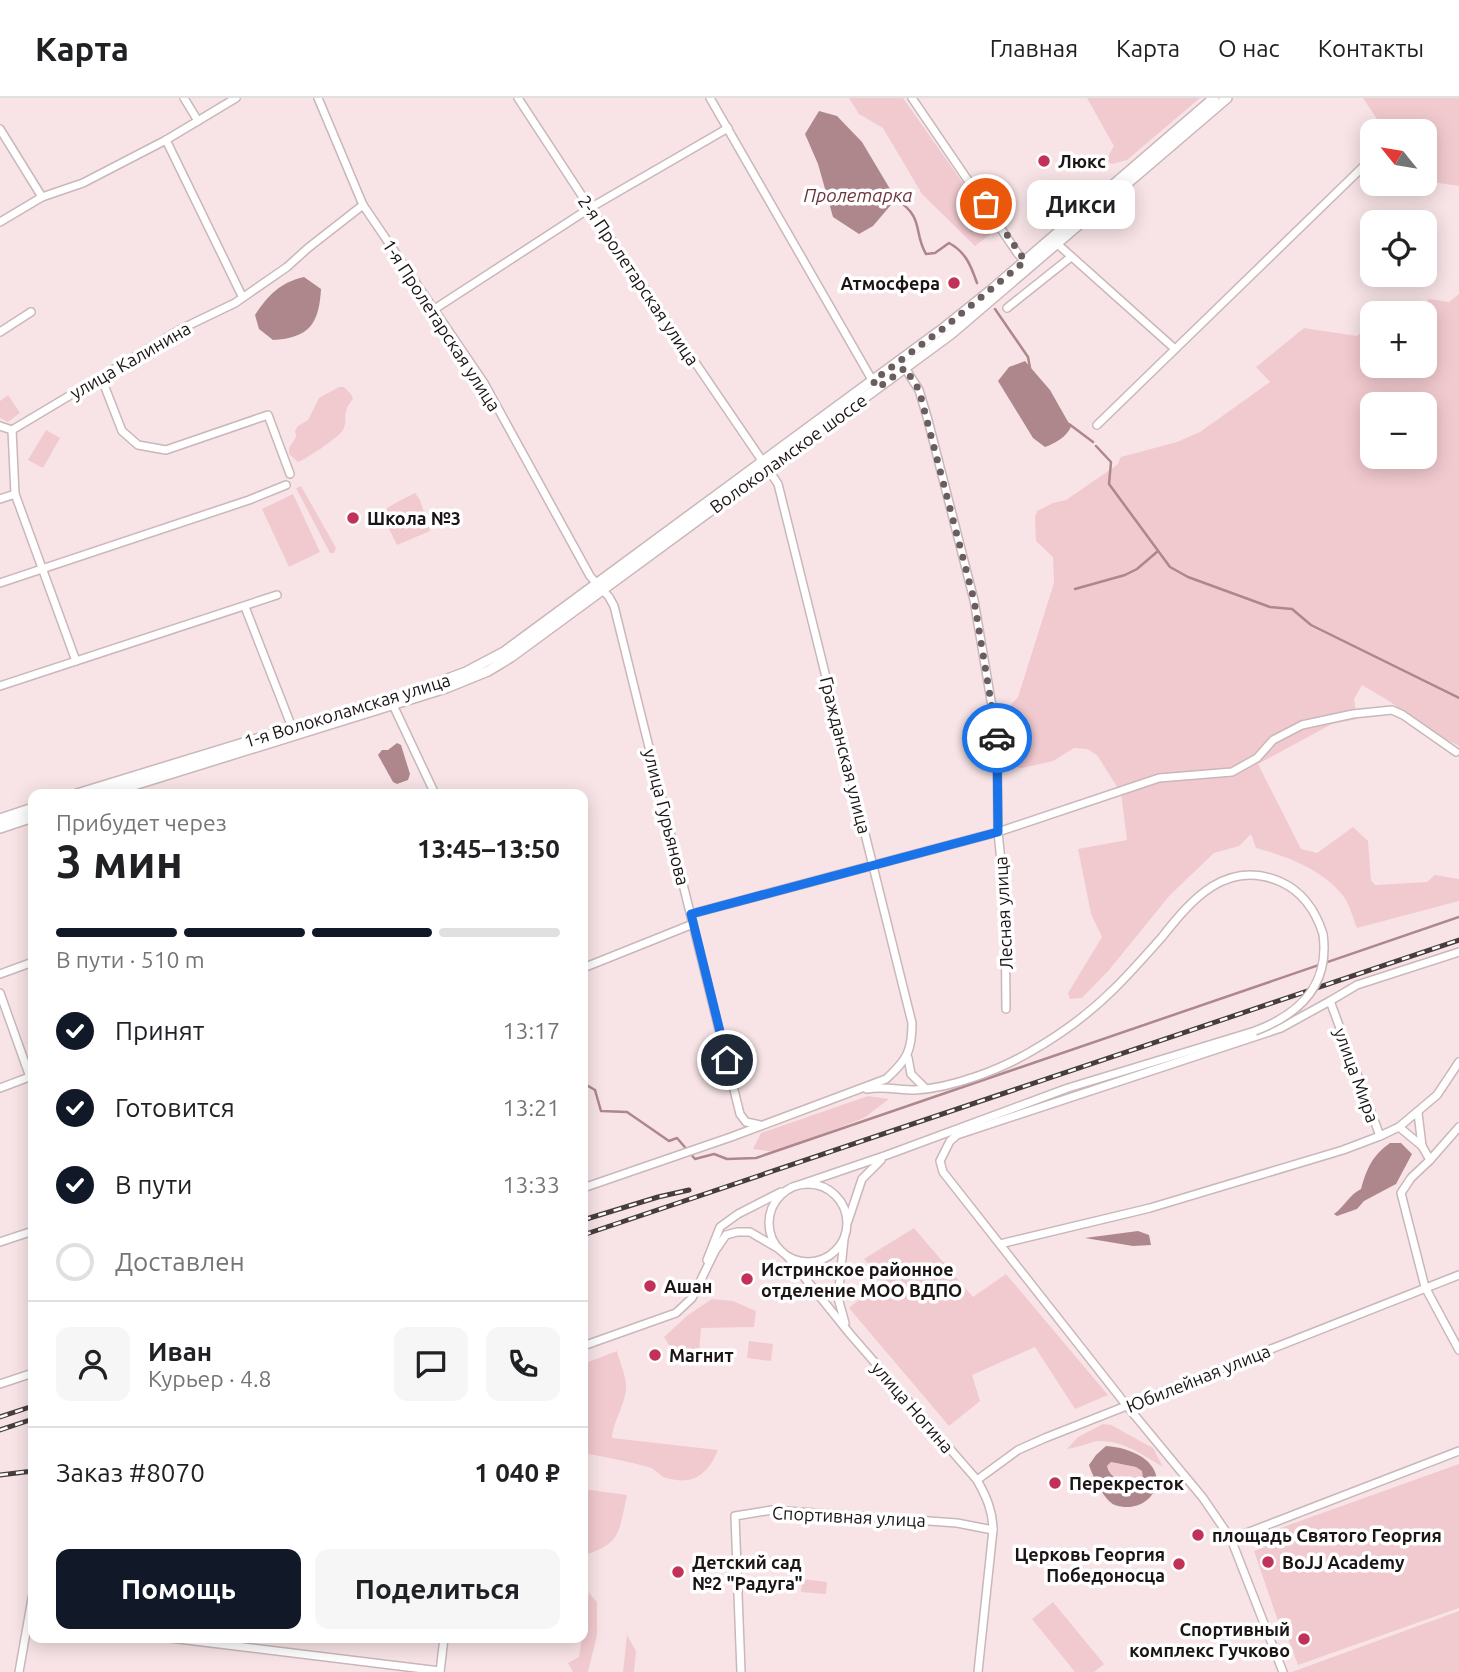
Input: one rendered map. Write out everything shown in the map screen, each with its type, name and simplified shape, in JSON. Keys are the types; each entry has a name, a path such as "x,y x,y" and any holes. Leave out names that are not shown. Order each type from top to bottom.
{"main road":[{"name":"Волоколамское шоссе","path":"1054,242 1214,98"},
{"name":"Волоколамское шоссе","path":"875,384 905,368 957,329 1028,264 1227,98"},
{"name":"Волоколамское шоссе","path":"600,586 875,384 1028,264"},
{"name":"1-я Волоколамская улица","path":"94,789 393,705 457,684 488,671 536,640 600,586"},
{"name":"1-я Волоколамская улица","path":"120,789 466,672 512,646 600,586"},
{"path":"0,819 28,810"},
{"path":"0,828 28,819"}],"street":[{"path":"184,98 198,121"},
{"path":"0,222 42,197 83,183 166,140 236,98"},
{"name":"1-я Пролетарская улица","path":"318,98 363,205 484,383 590,576 600,586"},
{"name":"2-я Пролетарская улица","path":"518,98 764,465"},
{"path":"710,98 875,384"},
{"path":"912,98 1028,264"},
{"path":"433,310 590,208 728,128"},
{"path":"0,129 42,197"},
{"path":"166,140 242,296"},
{"path":"1097,425 1360,170"},
{"name":"улица Калинина","path":"12,430 181,329 235,303 287,267 363,205"},
{"path":"1054,242 1175,349"},
{"path":"1007,308 1070,257"},
{"path":"0,332 31,312"},
{"name":"Лесная улица","path":"905,368 919,390 928,420 974,600 997,736 998,832 1005,900 1006,1009"},
{"path":"101,377 122,431 138,445 166,450 268,415 290,474"},
{"path":"0,426 12,430 15,494 76,662"},
{"name":"Гражданская улица","path":"764,465 778,484 912,1023 908,1069 915,1080 926,1088"},
{"path":"0,583 286,485"},
{"path":"0,499 15,494"},
{"name":"улица Гурьянова","path":"600,586 614,606 740,1114 747,1122 760,1125"},
{"path":"0,686 277,595"},
{"path":"245,607 293,731"},
{"path":"393,705 433,789"},
{"path":"691,914 998,832 1159,778 1232,772 1257,758 1273,740 1302,725 1353,714 1392,710 1456,752"},
{"path":"704,1271 710,1247 720,1227 756,1203 1068,1088 1255,1031 1290,1013 1310,995 1322,970 1324,953 1317,917 1307,902 1286,885 1260,876 1225,880 1208,888 1188,904 1115,989 1031,1052 949,1084 912,1090 873,1088 856,1091"},
{"path":"588,966 693,924"},
{"path":"1283,1672 1231,1539 1203,1498 1127,1406 940,1167 944,1152 957,1135 1281,1028 1357,985 1459,952"},
{"path":"0,974 28,964"},
{"path":"0,993 28,1066"},
{"name":"улица Мира","path":"1330,1001 1380,1136 1399,1128 1422,1146 1430,1160"},
{"path":"588,1186 886,1079 902,1064 910,1048"},
{"path":"1399,1128 1437,1095 1459,1062"},
{"path":"0,1088 28,1078"},
{"path":"1418,1113 1422,1146"},
{"path":"1459,1127 1411,1178 1401,1193 1426,1287 1459,1350"},
{"path":"1000,1244 1150,1208 1343,1150 1380,1136"},
{"path":"850,1334 838,1298 844,1237 862,1179 887,1155"},
{"path":"802,1184 815,1185 833,1193 845,1210 847,1224"},
{"path":"779,1250 771,1236 769,1216 774,1203 789,1189"},
{"path":"0,1242 28,1233"},
{"path":"588,1344 676,1313 692,1298 704,1271 726,1235 750,1233 800,1261 820,1260 837,1249 844,1237"},
{"name":"улица Ногина","path":"788,1256 850,1334 977,1480 987,1497 993,1517 993,1530 978,1672"},
{"name":"Юбилейная улица","path":"977,1480 1018,1450 1459,1275"},
{"path":"0,1384 28,1375"},
{"path":"1231,1539 1459,1451"},
{"name":"Спортивная улица","path":"741,1672 735,1516 772,1510 957,1523 993,1530"},
{"path":"19,1672 28,1633"},
{"path":"210,1643 440,1672 443,1643"}],"shaded area":[{"path":"849,98 903,98 996,230 975,246 922,194 883,128 859,114"},
{"path":"1087,98 1200,98 1127,160 1112,164 1106,160 1114,146"},
{"path":"1363,98 1459,98 1459,186 1437,183 1437,119 1377,119"},
{"path":"1459,294 1459,746 1432,732 1362,685 1354,699 1357,719 1332,724 1258,764 1301,849 1317,853 1353,827 1368,841 1371,880 1375,885 1427,882 1435,875 1459,879 1459,901 1357,928 1346,900 1336,887 1304,865 1256,848 1251,834 1239,846 1214,853 1170,895 1109,970 1082,998 1070,999 1068,993 1102,937 1091,914 1078,849 1127,840 1121,793 1097,755 1087,749 1074,748 1053,761 1022,768 1010,766 1007,761 999,707 1011,705 1018,697 1054,583 1053,557 1036,541 1037,511 1066,500 1117,465 1121,457 1177,442 1200,432 1270,382 1256,367 1304,328 1357,336 1360,334 1360,378 1437,378 1437,301 1427,301 1429,299 1449,302"},
{"path":"344,387 353,399 346,412 343,430 322,448 298,462 289,454 289,448 296,437 295,431 308,420 319,398"},
{"path":"8,395 20,413 8,422 0,418 0,401"},
{"path":"46,430 60,438 43,468 28,460"},
{"path":"301,486 336,548 334,553 330,553 296,488"},
{"path":"415,493 430,531 397,545 381,513"},
{"path":"293,494 320,552 289,567 262,509"},
{"path":"868,1096 889,1099 864,1118 775,1152 753,1149 761,1133"},
{"path":"914,1228 973,1297 1006,1274 1108,1395 1075,1409 1035,1347 972,1375 980,1401 949,1426 849,1308 883,1280 864,1259"},
{"path":"712,1299 733,1301 756,1311 754,1327 701,1328 699,1354 674,1353 664,1337 688,1315"},
{"path":"749,1341 773,1344 771,1361 747,1358"},
{"path":"617,1351 625,1376 626,1391 612,1438 718,1450 705,1472 692,1479 676,1480 664,1477 650,1468 588,1454 588,1362"},
{"path":"1103,1424 1111,1425 1153,1448 1163,1467 1117,1443 1097,1441 1067,1449 1078,1437"},
{"path":"1111,1462 1136,1467 1142,1471 1143,1480 1127,1483 1117,1479 1112,1476 1107,1466"},
{"path":"1459,1464 1459,1608 1298,1665 1282,1623 1279,1624 1254,1551 1277,1542 1272,1531"},
{"path":"588,1490 627,1495 617,1534 612,1541 588,1553"},
{"path":"802,1579 827,1582 826,1594 801,1592"},
{"path":"589,1593 597,1602 597,1635 588,1672 573,1672 568,1663 579,1657 581,1643 588,1643"},
{"path":"1053,1602 1104,1664 1094,1672 1075,1672 1032,1619"},
{"path":"1459,1611 1459,1672 1292,1672"},
{"path":"627,1635 636,1651 634,1672 623,1672"}],"water":[{"name":"Пролетарка","path":"819,111 837,116 862,142 896,199 873,226 859,234 833,217 818,164 805,134"},
{"path":"304,277 321,289 314,320 310,327 295,336 273,340 259,329 255,315 276,290 288,282"},
{"path":"1025,361 1050,390 1071,427 1060,439 1045,447 1033,438 998,381 1009,367"},
{"path":"397,743 401,745 410,774 408,780 397,784 393,782 378,755"},
{"path":"1390,1143 1401,1143 1412,1154 1396,1184 1364,1201 1357,1209 1337,1216 1334,1214 1361,1189 1371,1163"},
{"path":"1138,1231 1149,1235 1151,1245 1133,1246 1085,1238"},
{"path":"1106,1446 1125,1449 1142,1457 1152,1466 1156,1476 1153,1494 1137,1505 1127,1507 1111,1503 1099,1488 1089,1465","holes":["1111,1462 1136,1467 1142,1471 1143,1479 1127,1482 1117,1479 1107,1466"]}],"waterway":[{"path":"896,199 915,219 926,254 935,253 949,243 964,255 977,283"},
{"path":"995,309 1028,357 1030,368"},
{"path":"1069,424 1093,442"},
{"path":"1096,446 1111,462 1109,484 1170,567 1188,577 1270,607 1292,609 1311,625 1459,698"},
{"path":"1075,589 1125,575 1137,569 1158,551"},
{"path":"588,1086 595,1090 601,1111 627,1112 669,1141 677,1138 695,1159 714,1154 727,1159 756,1158 1459,917"}],"railway":[{"path":"588,1233 1459,940"},
{"path":"588,1218 689,1190"},
{"path":"0,1417 28,1408"},
{"path":"0,1430 28,1421"},
{"path":"0,1475 28,1472"}],"way so far":[{"path":"986,204 1025,261 945,327 873,381 878,388 905,368 919,390 974,600 997,738"}],"place":[{"name":"Люкс","path":"1044,161"},
{"name":"Дикси","path":"986,204"},
{"name":"Атмосфера","path":"954,283"},
{"name":"Школа №3","path":"353,518"},
{"name":"Истринское районное отделение МОО ВДПО","path":"747,1279"},
{"name":"Ашан","path":"650,1286"},
{"name":"Магнит","path":"655,1355"},
{"name":"Перекресток","path":"1055,1483"},
{"name":"площадь Святого Георгия","path":"1198,1535"},
{"name":"BoJJ Academy","path":"1268,1562"},
{"name":"Церковь Георгия Победоносца","path":"1179,1564"},
{"name":"Детский сад №2 \"Радуга\"","path":"678,1572"},
{"name":"Спортивный комплекс Гучково","path":"1304,1639"}],"route":[{"path":"727,1060 691,914 998,832 997,738"}]}
